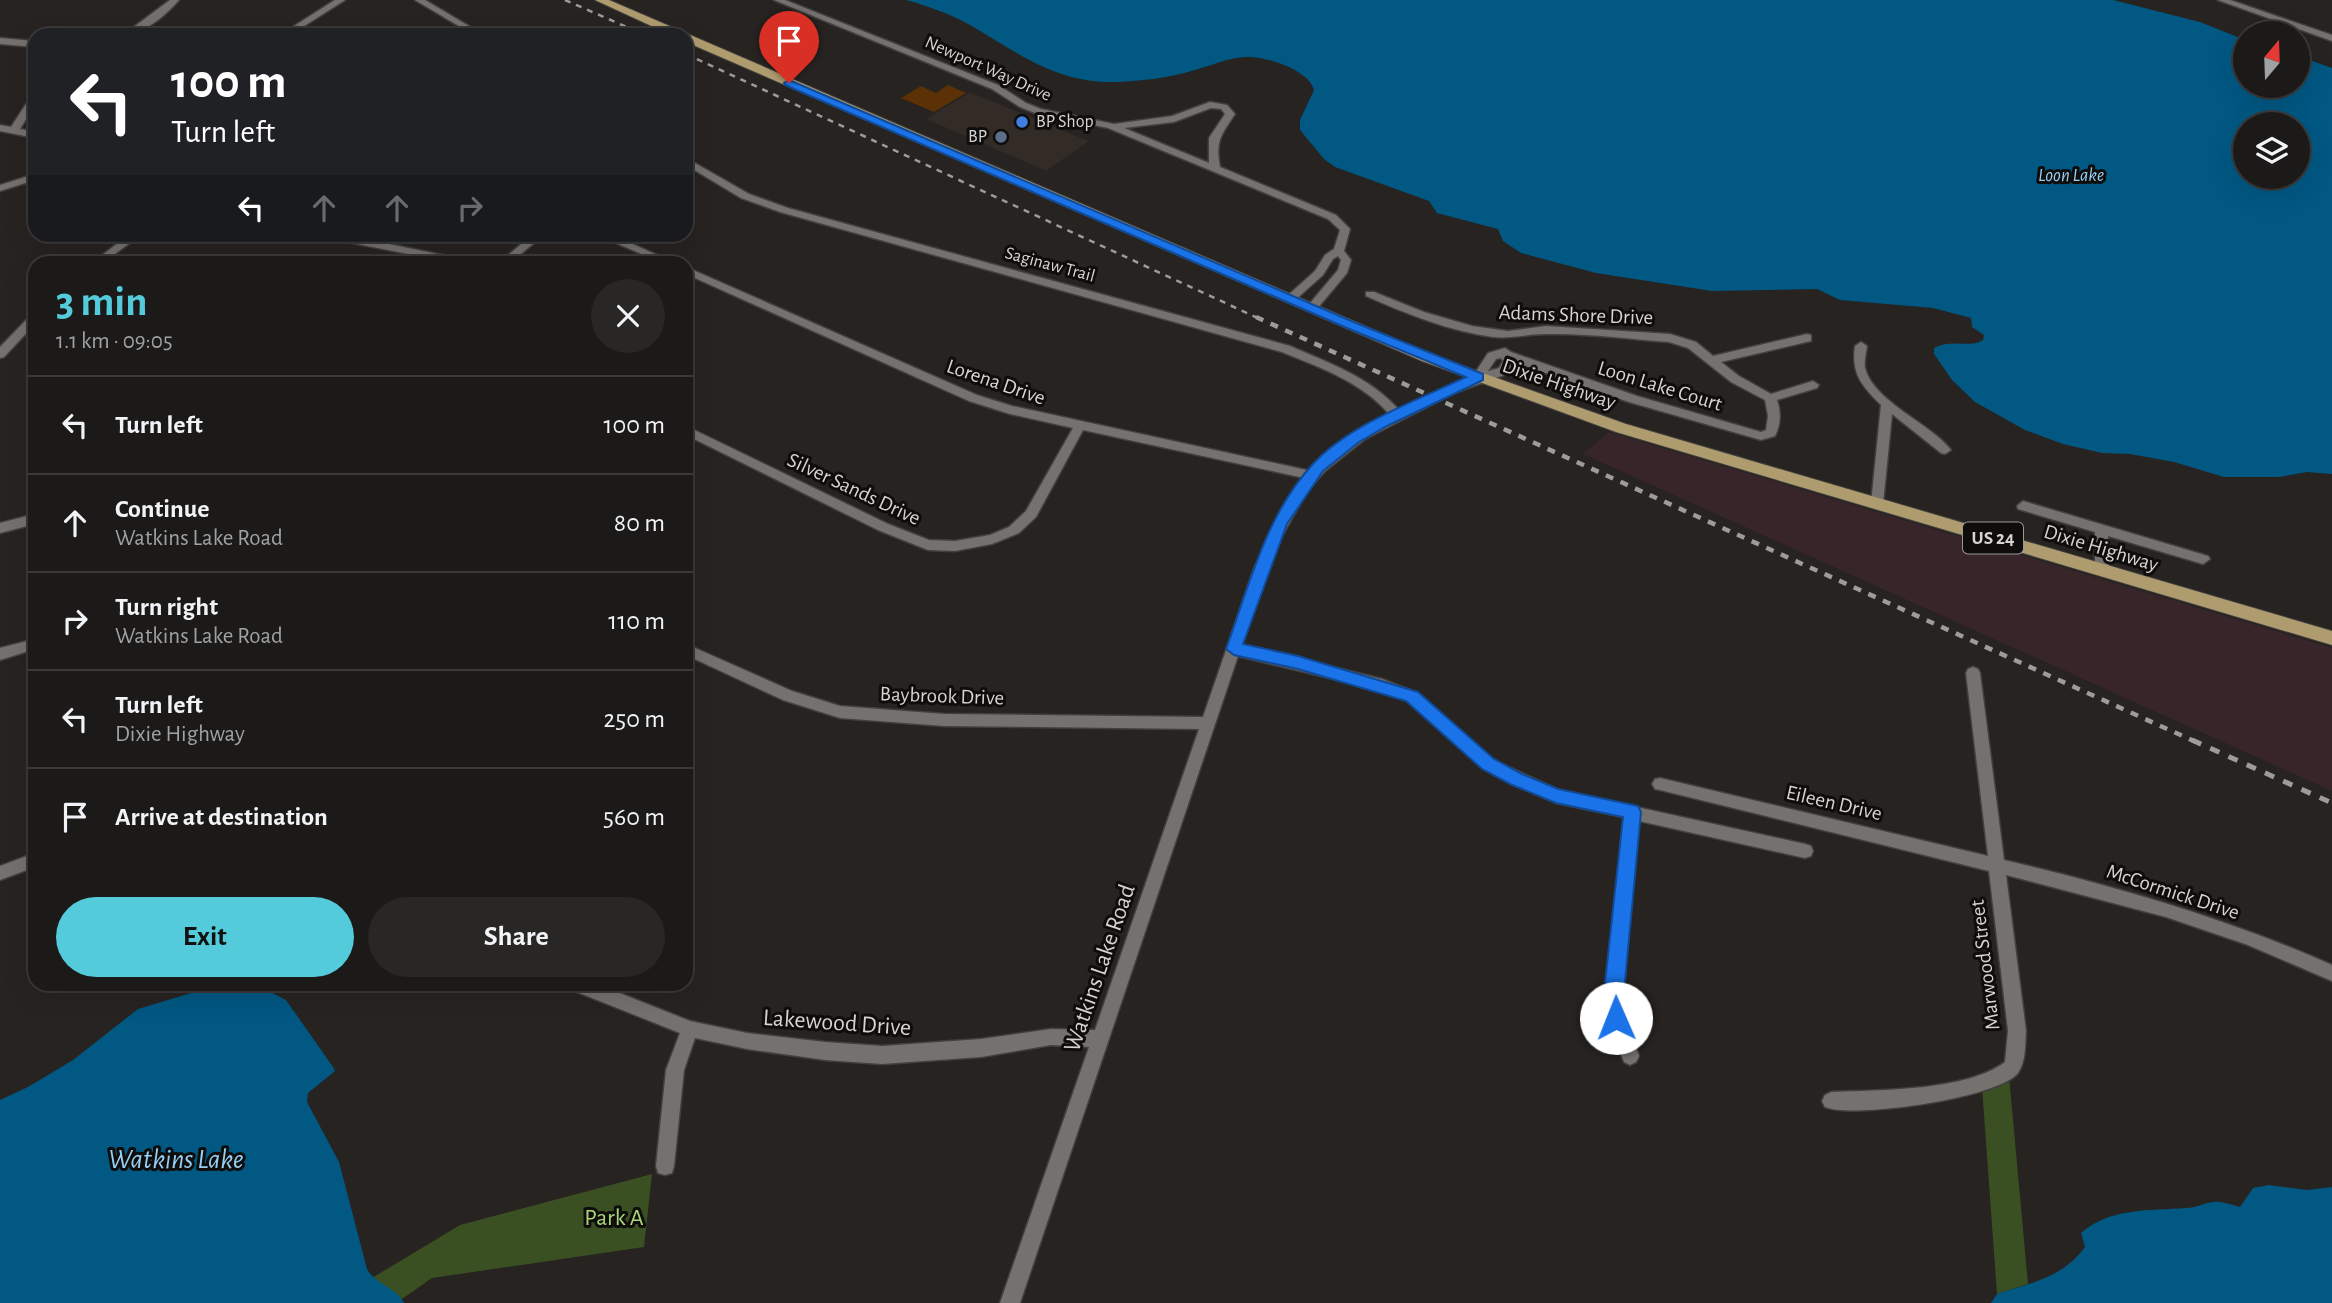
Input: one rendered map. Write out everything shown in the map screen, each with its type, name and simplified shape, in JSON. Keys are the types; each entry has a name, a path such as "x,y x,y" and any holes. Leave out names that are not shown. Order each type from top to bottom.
{"main road":[{"path":"600,0 664,28"},
{"name":"Dixie Highway","path":"693,41 1312,309 1478,377 1621,428 2332,638"}],"street":[{"path":"138,28 175,0"},
{"path":"295,28 341,0"},
{"path":"419,0 468,28"},
{"name":"Newport Way Drive","path":"778,0 995,86 1023,105 1038,111 1111,126 1332,217 1345,229 1339,251 1346,260 1343,271 1312,309"},
{"path":"2222,0 2236,2 2332,38"},
{"path":"0,41 28,43"},
{"name":"Newport Way Drive","path":"1111,126 1133,126 1174,119 1210,105 1224,107 1230,114 1214,137 1212,148 1215,169"},
{"path":"14,131 28,108"},
{"path":"0,128 28,134"},
{"name":"Saginaw Trail","path":"693,165 745,196 784,210 1198,323 1309,357 1355,379 1385,402 1397,416"},
{"path":"0,188 28,179"},
{"path":"107,256 126,242"},
{"path":"362,242 431,256"},
{"path":"512,256 530,242"},
{"path":"619,242 653,256"},
{"path":"1290,299 1319,273 1329,257 1339,251"},
{"name":"Lorena Drive","path":"693,273 973,398 1041,419 1311,475"},
{"name":"Adams Shore Drive","path":"1370,294 1436,322 1511,336 1546,330 1595,335 1651,335 1692,345 1735,379 1770,398"},
{"path":"0,354 28,324"},
{"name":"Watkins Lake Road","path":"1010,1303 1208,723 1280,523 1311,475 1354,439 1478,377 1503,371 1509,361 1504,354 1511,336"},
{"path":"1713,360 1807,338"},
{"path":"1861,345 1861,374 1887,403 1945,450"},
{"name":"Loon Lake Court","path":"1504,354 1633,399 1761,436 1771,433 1773,429 1774,410 1770,398"},
{"path":"1770,398 1813,385"},
{"path":"1877,504 1887,403"},
{"name":"Silver Sands Drive","path":"693,432 883,527 928,545 955,546 992,539 1014,530 1031,514 1079,427"},
{"path":"2023,506 2203,559"},
{"path":"0,528 28,522"},
{"path":"2101,530 2102,570"},
{"path":"0,654 28,646"},
{"path":"1234,649 1382,685 1412,697 1488,764 1556,796 1805,851"},
{"name":"Baybrook Drive","path":"693,652 788,696 840,712 944,720 1208,723"},
{"name":"Marwood Street","path":"1831,1101 1885,1099 1968,1087 2011,1068 2016,1052 2017,1031 1973,673"},
{"name":"Eileen Drive","path":"1660,784 1997,865"},
{"path":"1630,1056 1616,1018 1614,992 1632,812"},
{"path":"0,873 28,863"},
{"name":"McCormick Drive","path":"1997,865 2030,871 2183,914 2332,973"},
{"name":"Lakewood Drive","path":"595,991 690,1029 747,1041 825,1051 883,1055 981,1048 1051,1037 1102,1039"},
{"path":"665,1166 675,1070 690,1029"}],"shaded area":[{"path":"970,92 1089,141 1046,171 926,119"},
{"path":"1609,432 2332,648 2332,791 1583,454"}],"green space":[{"path":"2009,1076 2028,1284 1997,1294 1982,1087"},
{"name":"Park A","path":"652,1174 644,1247 432,1278 402,1299 372,1278 460,1225"}],"water":[{"name":"Loon Lake","path":"906,0 2113,0 2200,22 2233,35 2233,98 2310,98 2310,60 2332,68 2332,474 2307,472 2279,477 2224,477 2174,462 2130,454 2102,453 2063,444 2025,430 1975,402 1952,380 1934,354 1934,348 1941,345 1973,344 1983,340 1984,335 1972,327 1971,318 1933,308 1840,300 1817,289 1712,291 1596,273 1521,253 1503,241 1498,229 1437,213 1429,201 1335,167 1324,159 1300,130 1300,120 1314,90 1304,76 1275,62 1240,57 1185,73 1126,82 1075,78 1038,64 939,11"},
{"name":"Watkins Lake","path":"198,991 269,991 286,1000 335,1071 308,1093 307,1102 339,1162 367,1269 404,1303 0,1303 0,1100 73,1060 138,1009"},
{"path":"2269,1185 2307,1190 2332,1187 2332,1303 1991,1303 1997,1294 2045,1278 2066,1266 2085,1247 2081,1233 2105,1219 2118,1214 2190,1208 2213,1202 2240,1207 2253,1188"}],"building":[{"path":"948,85 966,93 934,112 901,98 921,86 936,93"}],"railway":[{"path":"565,0 629,28"},
{"path":"693,57 1260,319"},
{"path":"1256,317 2196,742"},
{"path":"2192,740 2332,803"}],"place":[{"name":"BP Shop","path":"1022,122"},
{"name":"BP","path":"1001,137"}],"route":[{"path":"789,83 1351,326 1478,377 1382,423 1354,439 1318,468 1297,494 1280,523 1234,649 1298,662 1382,685 1412,697 1488,764 1516,779 1556,796 1632,812 1614,992 1616,1018"}]}
